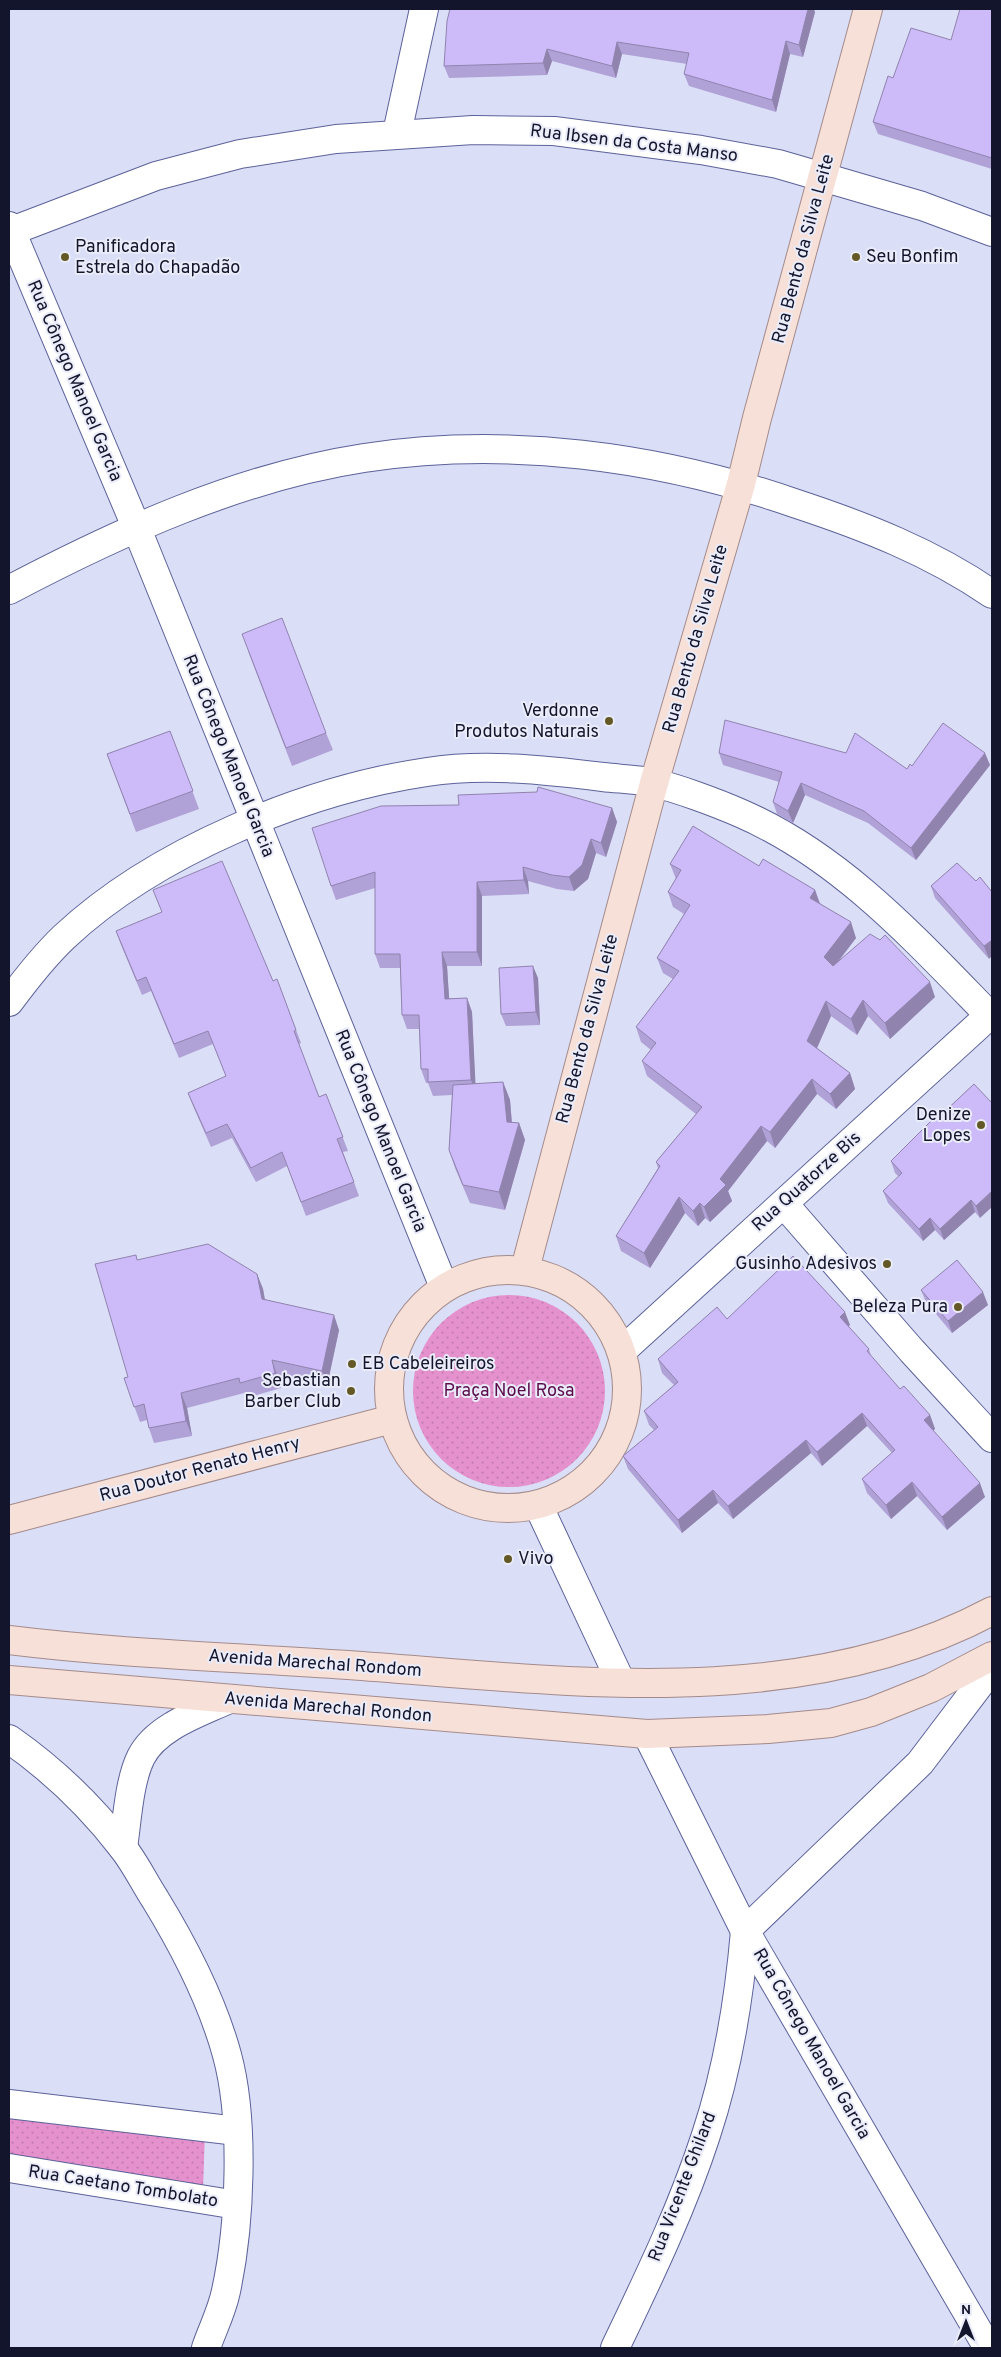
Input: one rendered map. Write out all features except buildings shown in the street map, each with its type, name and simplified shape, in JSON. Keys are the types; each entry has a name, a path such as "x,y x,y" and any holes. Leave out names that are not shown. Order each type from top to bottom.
{"main road":[{"name":"Rua Bento da Silva Leite","path":"524,1269 654,783 741,484 757,418 868,9"},
{"path":"524,1269 567,1284 601,1312 622,1350 629,1383 626,1415 614,1446 588,1477 568,1492 538,1505 501,1508 464,1500 431,1481 407,1453 392,1419 388,1381 396,1344 415,1312 444,1287 482,1271 524,1269"},
{"name":"Rua Doutor Renato Henry","path":"9,1520 392,1419"},
{"name":"Avenida Marechal Rondom","path":"9,1640 105,1651 277,1660 581,1682 727,1680 801,1672 876,1656 917,1644 992,1612"},
{"name":"Avenida Marechal Rondon","path":"9,1680 227,1700 646,1734 768,1729 831,1723 871,1712 931,1688 992,1656"}],"street":[{"path":"397,133 424,9"},
{"name":"Rua Ibsen da Costa Manso","path":"10,230 156,176 240,154 336,139 397,133 473,130 554,131 701,150 778,164 922,206 992,232"},
{"name":"Rua Cônego Manoel Garcia","path":"10,230 137,529 444,1287"},
{"path":"9,590 137,529 234,490 362,458 429,451 482,449 586,455 662,466 741,484 858,524 914,548 969,578 992,594"},
{"path":"9,1002 64,937 110,900 159,867 208,840 314,799 368,782 429,771 465,768 555,771 654,783 740,813 793,841 844,876 913,936 991,1014"},
{"name":"Rua Quatorze Bis","path":"622,1350 991,1014"},
{"path":"784,1204 912,1351 992,1438"},
{"path":"538,1505 621,1682"},
{"path":"745,1931 920,1763 992,1668"},
{"path":"123,1848 141,1756 162,1734 227,1700"},
{"name":"Rua Cônego Manoel Garcia","path":"646,1734 745,1931 988,2348"},
{"path":"9,1739 45,1764 86,1804 123,1848 164,1914 195,1970 215,2018 228,2057 234,2088 237,2131 237,2206 226,2293 206,2348"},
{"name":"Rua Vicente Ghilard","path":"615,2348 684,2196 706,2135 724,2068 739,1995 745,1931"},
{"path":"9,2104 237,2131"},
{"name":"Rua Caetano Tombolato","path":"9,2168 237,2206"}],"green space":[{"name":"Praça Noel Rosa","path":"509,1295 528,1297 546,1302 562,1311 577,1323 589,1338 598,1354 603,1372 605,1391 603,1410 598,1428 589,1444 577,1459 562,1471 546,1480 528,1485 509,1487 490,1485 472,1480 456,1471 441,1459 429,1444 420,1428 415,1410 413,1391 415,1372 420,1354 429,1338 441,1323 456,1311 472,1302 490,1297"},
{"path":"9,2106 205,2131 203,2190 9,2159"}],"place":[{"name":"Panificadora Estrela do Chapadão","path":"65,257"},
{"name":"Seu Bonfim","path":"856,257"},
{"name":"Verdonne Produtos Naturais","path":"609,721"},
{"name":"Denize Lopes","path":"981,1125"},
{"name":"Gusinho Adesivos","path":"887,1264"},
{"name":"Beleza Pura","path":"958,1307"},
{"name":"EB Cabeleireiros","path":"352,1364"},
{"name":"Sebastian Barber Club","path":"351,1391"},
{"name":"Vivo","path":"508,1559"}]}
